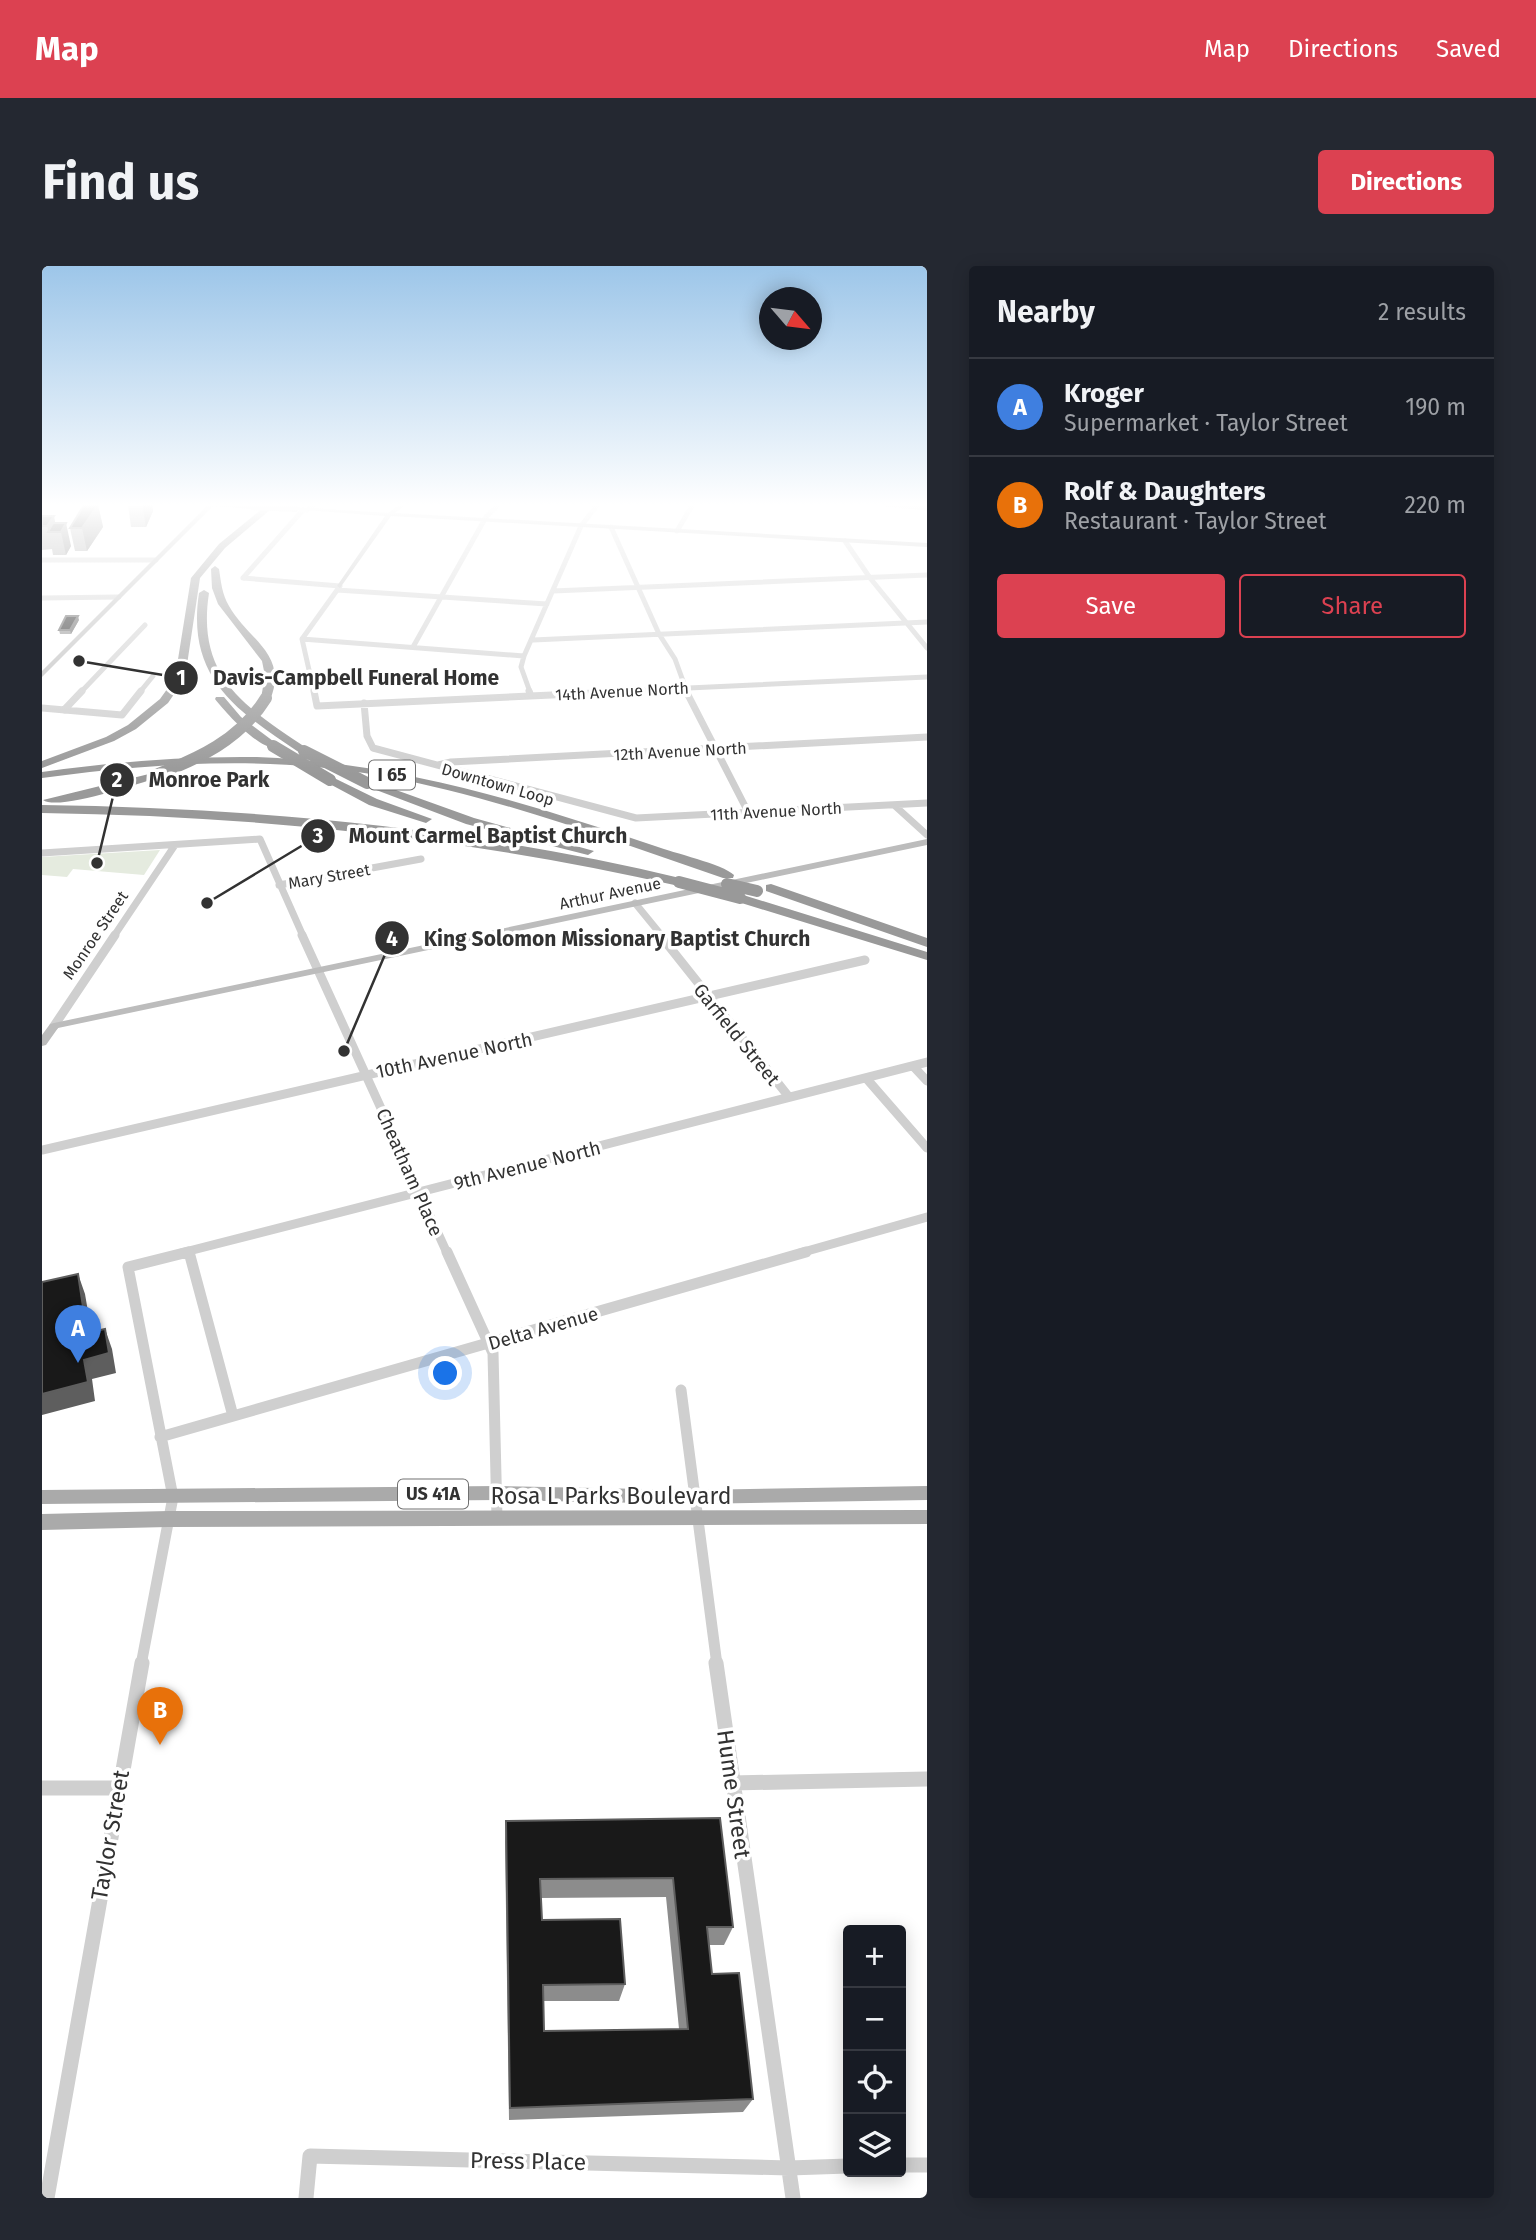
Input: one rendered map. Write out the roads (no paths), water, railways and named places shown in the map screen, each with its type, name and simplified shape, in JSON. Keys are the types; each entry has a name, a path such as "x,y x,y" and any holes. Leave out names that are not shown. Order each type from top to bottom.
{"highway":[{"path":"42,765 110,739 132,727 156,708 180,678 192,594"},
{"path":"204,594 200,606 201,642 214,673 239,704 304,751 367,783 470,821 532,838 764,890 927,943"},
{"path":"42,801 83,795 153,776 204,754 228,739 260,710 266,698 270,678 267,662 259,647 221,605 217,594"},
{"path":"188,637 217,696 237,719 273,747 373,802 462,830 740,898 927,956"},
{"name":"Downtown Loop","path":"42,775 139,764 214,760 329,765 363,770 430,782 484,797 729,875 764,890"},
{"path":"42,809 211,813 314,821 464,841 595,864"}],"main road":[{"path":"42,675 122,594"},
{"name":"Arthur Avenue","path":"635,904 927,842"},
{"name":"Monroe Street","path":"42,1043 54,1026"},
{"name":"Rosa L Parks Boulevard","path":"42,1497 498,1493 693,1497 927,1493"},
{"name":"Rosa L Parks Boulevard","path":"42,1522 168,1519 927,1517"}],"street":[{"path":"302,639 334,594"},
{"path":"390,594 547,604"},
{"path":"413,647 443,594"},
{"path":"531,696 521,667 552,594"},
{"path":"642,594 659,634 675,659 685,688 748,812"},
{"path":"884,594 927,648"},
{"path":"42,598 119,597"},
{"path":"533,640 927,622"},
{"path":"64,710 145,625"},
{"path":"302,639 524,656"},
{"name":"14th Avenue North","path":"302,639 317,706 927,677"},
{"path":"42,708 122,715 153,676"},
{"name":"11th Avenue North","path":"364,703 367,736 373,748 625,816 648,818 927,803"},
{"name":"12th Avenue North","path":"434,766 451,762 927,737"},
{"path":"894,805 927,835"},
{"name":"Cheatham Place","path":"175,845 260,839 493,1353 497,1518"},
{"path":"42,852 175,845"},
{"name":"Monroe Street","path":"54,1026 175,845"},
{"name":"Mary Street","path":"279,885 421,859"},
{"name":"Arthur Avenue","path":"54,1026 635,904"},
{"name":"Garfield Street","path":"635,904 789,1097"},
{"name":"10th Avenue North","path":"42,1150 865,960"},
{"name":"9th Avenue North","path":"128,1267 927,1062"},
{"path":"913,1066 927,1081"},
{"path":"866,1078 927,1148"},
{"name":"Delta Avenue","path":"160,1437 927,1217"},
{"path":"189,1251 233,1416"},
{"name":"Taylor Street","path":"47,2198 47,2174 173,1497 128,1267"},
{"name":"Hume Street","path":"681,1390 732,1783 793,2198"},
{"path":"732,1783 927,1779"},
{"path":"42,1788 118,1788"},
{"name":"Press Place","path":"306,2198 310,2156 789,2168"},
{"path":"906,2165 927,2165"},
{"path":"789,2168 843,2166"}],"place":[{"name":"Davis-Campbell Funeral Home","path":"79,661"},
{"name":"Monroe Park","path":"97,863"},
{"name":"Mount Carmel Baptist Church","path":"207,903"},
{"name":"King Solomon Missionary Baptist Church","path":"344,1051"},
{"name":"Kroger","path":"78,1363"},
{"name":"Rolf & Daughters","path":"160,1745"}]}
